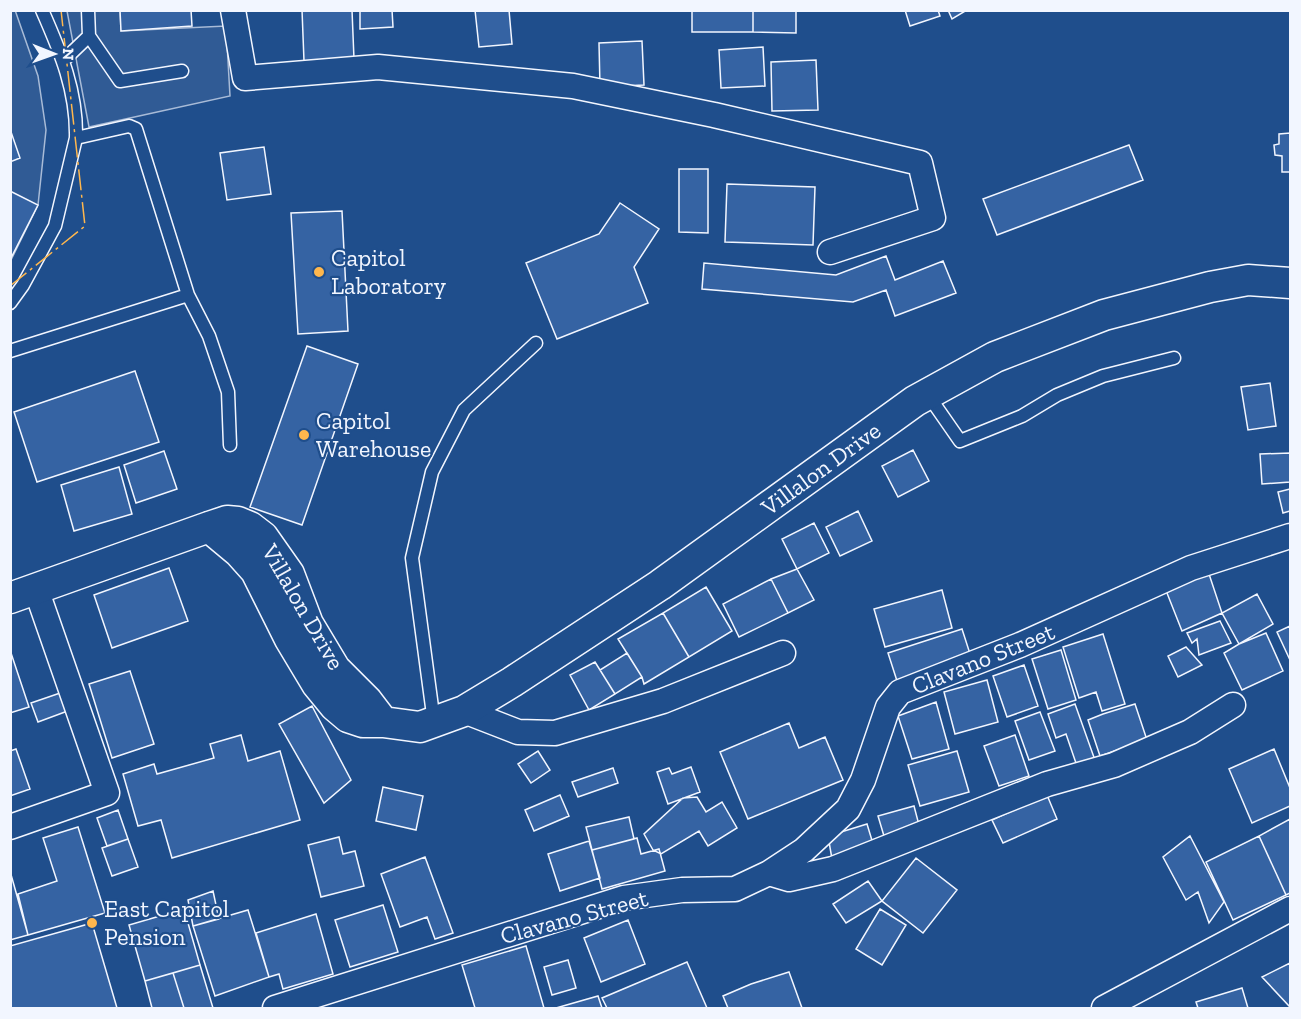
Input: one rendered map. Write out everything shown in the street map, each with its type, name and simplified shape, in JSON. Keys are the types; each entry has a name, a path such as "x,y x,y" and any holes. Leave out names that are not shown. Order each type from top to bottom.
{"street":[{"path":"233,10 245,78 378,66 573,86 714,115 920,163 933,218 830,252"},
{"name":"Villalon Drive","path":"23,594 209,527 239,552 256,571 290,639 317,684 335,706 348,717 363,722 420,727 464,711 660,585 915,401 995,357 1104,315 1210,287 1248,280 1290,283"},
{"name":"Clavano Street","path":"275,1008 624,898 682,890 735,889 769,873 804,850 848,809 863,780 888,707 900,692 1020,645 1191,568 1290,536"},
{"path":"10,827 107,793 23,594"},
{"path":"464,711 518,732 555,733 663,701 783,653"},
{"path":"769,873 789,879 833,869 1047,784 1125,761 1190,732 1233,705"},
{"path":"1104,1008 1290,909"}],"lane":[{"path":"10,303 23,285 55,226 76,138 70,85 64,60 42,10"},
{"path":"88,10 89,36 120,81 182,71"},
{"path":"64,60 89,36"},
{"path":"76,138 129,126 136,129 188,295 209,336 228,392 230,445"},
{"path":"10,351 188,295"},
{"path":"434,722 412,558 432,472 464,410 536,343"},
{"path":"927,394 960,441 1022,416 1057,395 1103,376 1174,358"}],"shaded area":[{"path":"15,10 38,76 46,130 38,205 11,260 10,11"},
{"path":"67,11 120,11 121,31 226,26 230,96 89,127"}],"building":[{"path":"120,10 191,10 192,26 121,31"},
{"path":"302,10 352,10 354,59 304,61"},
{"path":"360,10 392,10 393,27 360,29"},
{"path":"475,10 509,10 512,44 479,47"},
{"path":"692,10 753,10 753,32 692,32"},
{"path":"753,10 796,10 796,33 753,32"},
{"path":"905,10 938,10 940,16 910,26"},
{"path":"948,10 967,10 952,19"},
{"path":"642,41 644,85 600,87 599,43"},
{"path":"763,47 765,86 721,88 719,50"},
{"path":"816,60 818,110 772,111 771,62"},
{"path":"10,129 20,158 10,162"},
{"path":"1290,133 1290,172 1282,172 1282,156 1275,155 1274,145 1279,144 1279,134"},
{"path":"1129,145 1143,180 997,235 983,199"},
{"path":"264,147 271,194 227,200 220,153"},
{"path":"679,169 708,169 708,233 679,232"},
{"path":"727,184 815,187 813,245 725,242"},
{"path":"10,191 38,205 10,260"},
{"path":"620,203 659,229 634,267 648,303 557,339 526,263 599,234"},
{"name":"Capitol Laboratory","path":"342,211 348,331 298,334 291,213"},
{"path":"886,256 895,280 943,261 956,293 895,316 886,290 853,302 702,289 704,263 836,275"},
{"name":"Capitol Warehouse","path":"307,346 358,364 302,525 250,507"},
{"path":"135,371 159,442 37,482 14,412"},
{"path":"1270,383 1276,426 1248,430 1241,387"},
{"path":"913,450 929,481 898,497 882,466"},
{"path":"164,451 177,489 136,503 124,465"},
{"path":"1290,453 1290,482 1262,484 1260,454"},
{"path":"119,467 132,514 74,531 61,485"},
{"path":"1290,489 1290,511 1283,513 1278,492"},
{"path":"858,511 872,541 840,556 826,527"},
{"path":"814,523 829,553 797,569 782,539"},
{"path":"169,568 188,621 112,648 94,595"},
{"path":"797,569 814,600 788,613 771,579"},
{"path":"1208,571 1222,613 1182,631 1165,588"},
{"path":"771,579 788,613 739,637 723,604"},
{"path":"706,587 732,631 689,657 663,613"},
{"path":"942,590 952,628 885,647 874,609"},
{"path":"1257,594 1273,624 1239,644 1222,613"},
{"path":"663,613 689,657 644,684 618,639"},
{"path":"1220,621 1231,643 1199,655 1197,639 1192,643 1187,633"},
{"path":"1290,626 1290,660 1277,632"},
{"path":"962,629 972,660 898,684 888,653"},
{"path":"1266,633 1283,671 1242,690 1224,653"},
{"path":"1103,634 1125,704 1102,711 1096,692 1079,698 1063,647"},
{"path":"1186,647 1202,665 1178,677 1168,656"},
{"path":"10,650 29,707 10,713"},
{"path":"1061,650 1076,700 1048,709 1032,659"},
{"path":"627,653 642,677 615,694 600,670"},
{"path":"595,662 615,694 589,710 570,675"},
{"path":"1024,665 1038,706 1007,717 993,676"},
{"path":"130,671 154,744 112,758 89,684"},
{"path":"987,680 998,722 955,734 944,692"},
{"path":"66,691 73,709 38,722 31,703"},
{"path":"936,702 949,749 912,759 898,716"},
{"path":"1075,704 1096,763 1078,769 1066,734 1056,738 1048,714"},
{"path":"1135,704 1147,740 1100,756 1088,720"},
{"path":"312,706 351,780 324,803 279,724"},
{"path":"1040,712 1055,751 1029,760 1015,721"},
{"path":"789,723 799,748 825,737 843,780 748,819 720,752"},
{"path":"241,735 248,761 280,751 300,820 172,858 161,820 138,826 123,774 154,764 157,774 214,758 210,744"},
{"path":"1015,735 1029,776 999,786 984,746"},
{"path":"16,749 30,789 10,796 10,751"},
{"path":"1274,749 1290,788 1290,806 1252,823 1229,769"},
{"path":"538,751 550,770 531,783 518,764"},
{"path":"957,751 969,792 920,806 908,765"},
{"path":"691,767 700,792 668,804 657,772 669,768 672,774"},
{"path":"613,768 618,783 578,797 572,782"},
{"path":"383,787 423,796 416,830 376,821"},
{"path":"560,795 569,816 534,831 525,810"},
{"path":"1047,795 1057,819 1003,843 992,820"},
{"path":"697,797 706,812 722,802 737,828 708,846 699,831 661,854 653,850 644,834 683,798"},
{"path":"914,806 919,825 884,836 878,816"},
{"path":"118,810 128,839 107,846 97,818"},
{"path":"629,817 634,839 592,850 586,827"},
{"path":"1290,819 1290,893 1286,895 1259,836"},
{"path":"867,824 874,847 832,859 828,836"},
{"path":"78,827 105,913 28,935 18,894 57,881 43,838"},
{"path":"1190,836 1224,902 1209,923 1198,892 1186,900 1163,857"},
{"path":"1259,836 1286,895 1233,920 1206,862"},
{"path":"339,837 343,854 355,851 364,886 321,897 308,845"},
{"path":"637,838 641,854 659,849 665,871 602,889 592,850"},
{"path":"128,839 138,867 112,876 102,848"},
{"path":"589,841 600,878 560,891 548,854"},
{"path":"425,857 453,933 435,939 427,917 400,927 381,874"},
{"path":"916,858 957,890 923,933 882,901"},
{"path":"10,871 28,935 10,940"},
{"path":"868,881 882,901 846,923 833,904"},
{"path":"213,891 219,919 193,926 188,900"},
{"path":"383,905 398,952 350,967 335,920"},
{"path":"184,909 200,965 145,981 129,925"},
{"path":"880,909 906,925 882,965 856,949"},
{"path":"248,910 269,977 215,996 193,926"},
{"path":"316,914 333,974 283,989 279,974 269,977 256,933"},
{"path":"628,920 645,964 601,982 584,938"},
{"path":"92,923 117,1008 10,1008 10,946"},
{"path":"526,946 544,1008 475,1008 462,965"},
{"path":"568,960 576,988 552,995 544,967"},
{"path":"687,962 707,1008 607,1008 602,998"},
{"path":"1290,963 1290,1007 1262,977"},
{"path":"200,965 213,1008 184,1008 173,973"},
{"path":"789,972 802,1008 728,1008 723,996"},
{"path":"173,973 184,1008 152,1008 145,981"},
{"path":"1242,988 1248,1008 1198,1008 1196,1002"},
{"path":"598,996 602,1008 556,1008"}],"power":[{"path":"10,286 85,226 61,10"}],"place":[{"name":"Capitol Laboratory","path":"319,272"},
{"name":"Capitol Warehouse","path":"304,435"},
{"name":"East Capitol Pension","path":"92,923"}]}
